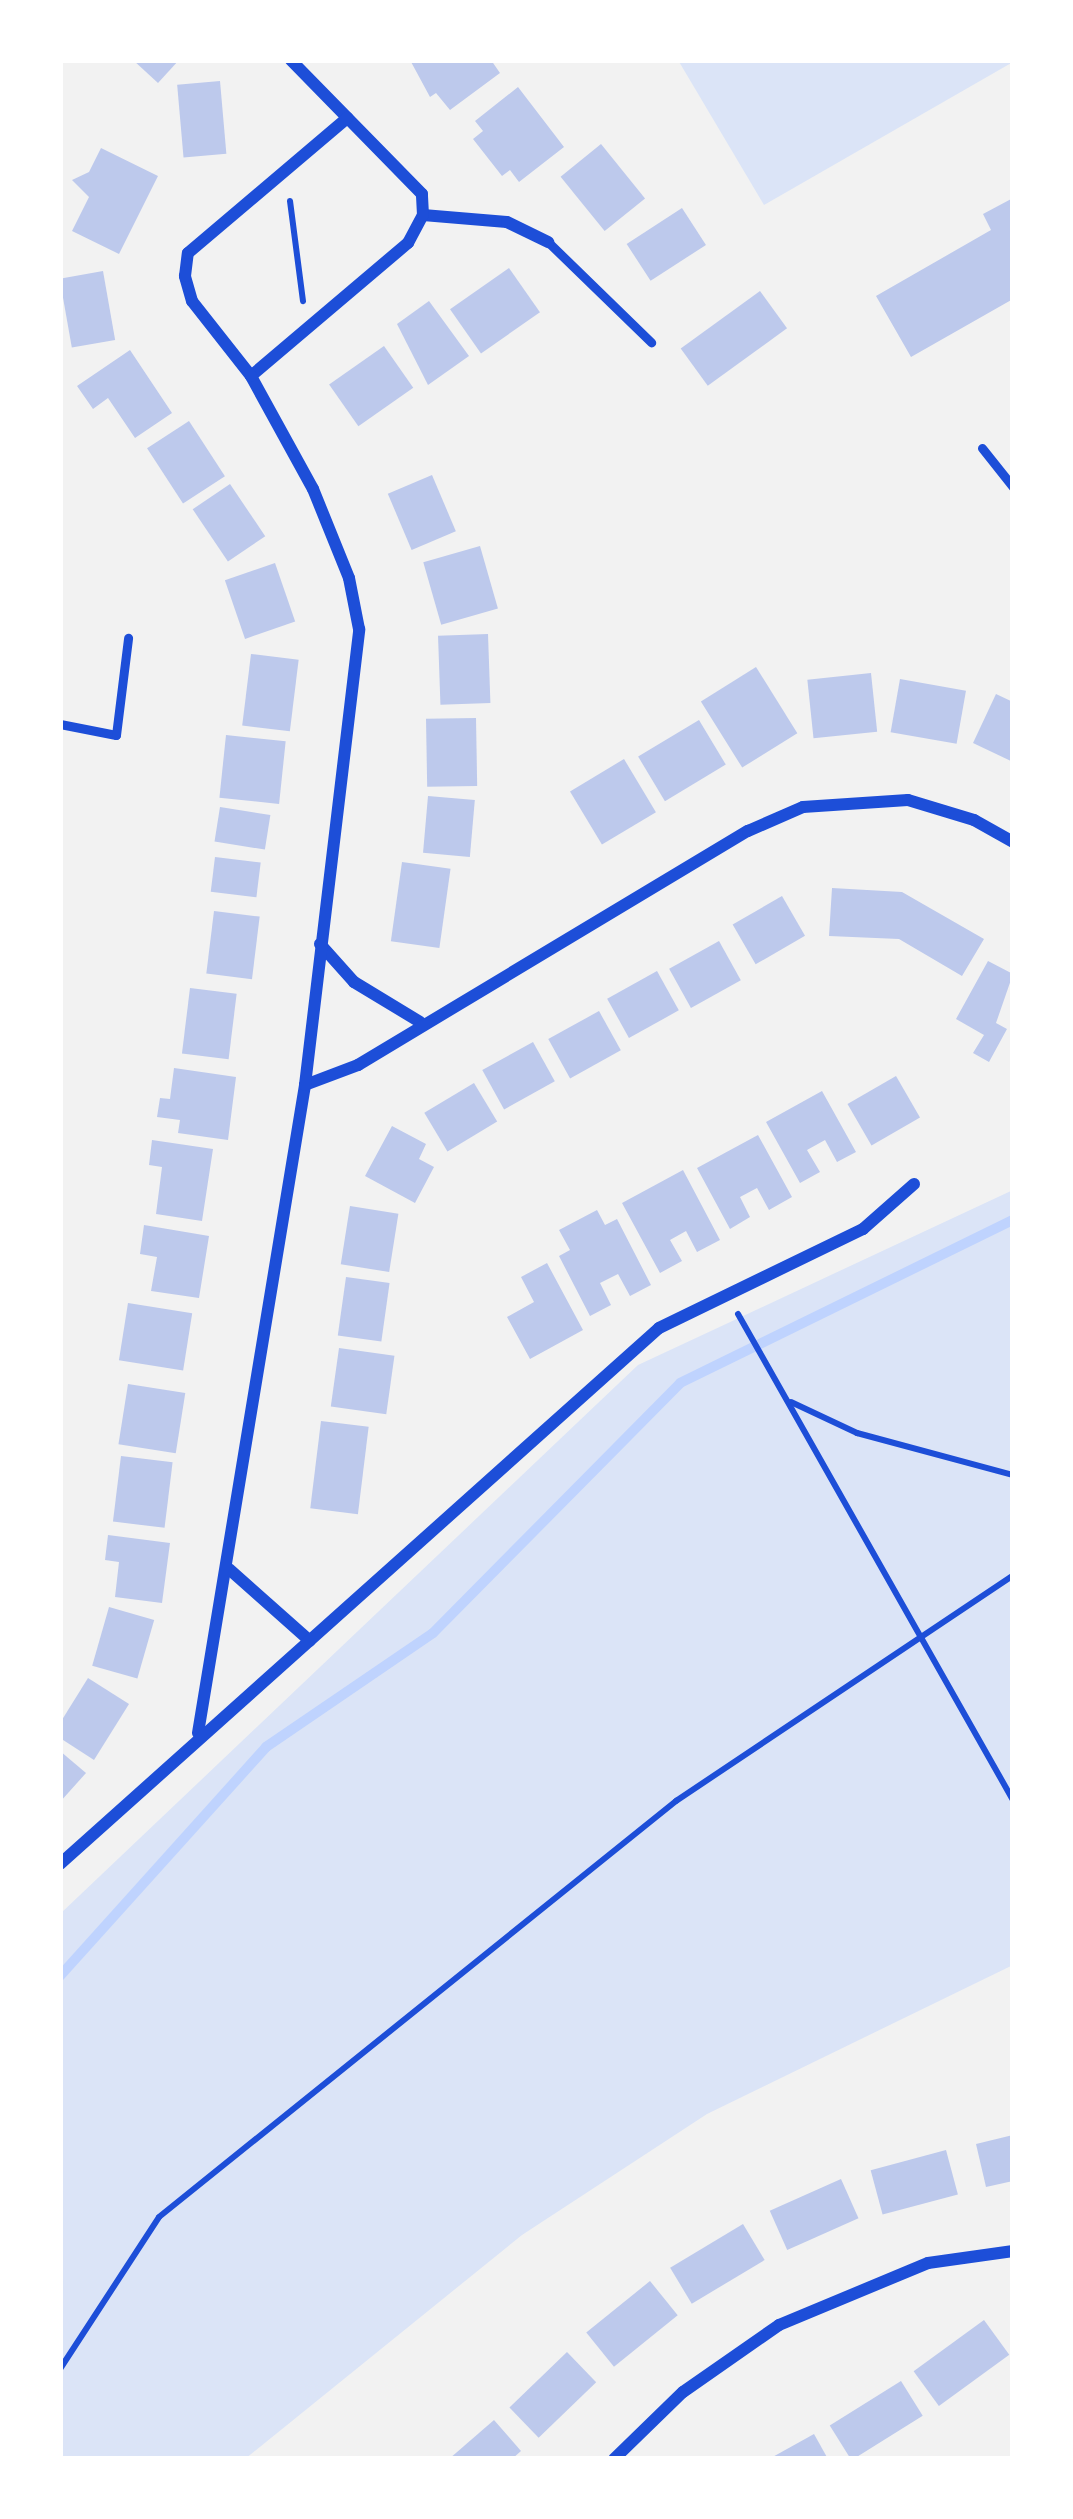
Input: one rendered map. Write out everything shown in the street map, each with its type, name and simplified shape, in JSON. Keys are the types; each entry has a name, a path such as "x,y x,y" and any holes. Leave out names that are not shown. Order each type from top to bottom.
{"street":[{"path":"251,376 408,243 423,215 422,194 291,60"},
{"path":"198,1733 229,1569 305,1085 359,629 349,578 313,489 251,376 192,301 188,253 347,118"},
{"path":"423,215 507,222 548,242"},
{"path":"305,1085 358,1065 420,1022 803,807 908,800 974,820 1013,842"},
{"path":"320,944 354,982 420,1022"},
{"path":"60,1864 198,1733 310,1641 659,1328 863,1229 914,1184"},
{"path":"229,1569 310,1641"},
{"path":"614,2459 683,2392 779,2325 928,2263 1013,2252"}],"lane":[{"path":"548,242 651,342"},
{"path":"982,448 1013,487"},
{"path":"60,724 116,735 128,638"}],"path":[{"path":"285,167 307,327"},
{"path":"744,1325 1013,1800"},
{"path":"788,1401 856,1433 1013,1475"},
{"path":"60,2368 159,2217 676,1801 919,1632 1013,1575"}],"shaded area":[{"path":"678,60 1013,60 1013,62 764,205"},
{"path":"1013,1190 1013,1965 707,2114 522,2235 245,2459 60,2459 60,1914 638,1365"}],"building":[{"path":"133,60 179,60 158,83"},
{"path":"410,60 491,60 500,73 450,110 436,93 430,97"},
{"path":"220,81 226,154 184,157 177,85"},
{"path":"518,87 564,147 519,182 510,170 502,176 473,139 483,131 475,121"},
{"path":"601,144 645,198 605,231 561,177"},
{"path":"101,148 158,176 119,254 72,231 89,197 72,180 89,172"},
{"path":"1013,198 1013,299 911,357 876,296 991,230 983,214"},
{"path":"682,208 706,245 651,281 627,244"},
{"path":"509,268 540,312 481,354 450,309"},
{"path":"103,271 115,340 72,348 60,279"},
{"path":"760,291 787,328 708,386 681,349"},
{"path":"429,301 469,356 428,385 397,324"},
{"path":"384,346 413,388 358,426 329,384"},
{"path":"130,350 172,413 135,438 108,398 93,409 77,386"},
{"path":"189,421 225,476 183,504 147,448"},
{"path":"432,475 456,531 412,550 388,494"},
{"path":"230,484 265,536 228,561 193,509"},
{"path":"480,546 498,608 441,625 423,562"},
{"path":"275,563 295,622 245,639 225,580"},
{"path":"488,634 490,703 440,705 438,636"},
{"path":"251,654 299,660 290,731 242,725"},
{"path":"756,667 797,733 742,768 701,701"},
{"path":"871,673 877,732 814,738 807,680"},
{"path":"900,679 966,691 957,744 891,732"},
{"path":"996,694 1013,702 1013,762 973,743"},
{"path":"476,718 477,786 427,787 426,719"},
{"path":"699,720 726,765 665,801 638,757"},
{"path":"226,735 286,741 279,804 219,798"},
{"path":"624,759 656,812 602,845 570,791"},
{"path":"428,796 475,800 470,857 423,853"},
{"path":"220,807 270,815 265,850 215,842"},
{"path":"215,857 261,863 256,897 211,892"},
{"path":"402,862 451,869 439,948 391,941"},
{"path":"832,888 902,892 984,939 962,976 899,939 829,936"},
{"path":"782,896 805,936 756,964 733,924"},
{"path":"214,911 260,917 252,979 206,974"},
{"path":"719,941 741,980 691,1008 669,969"},
{"path":"988,961 1013,974 996,1023 1007,1029 989,1062 973,1053 984,1035 956,1019"},
{"path":"657,971 679,1010 629,1038 607,999"},
{"path":"190,988 237,994 229,1059 182,1054"},
{"path":"599,1011 621,1050 570,1078 548,1039"},
{"path":"533,1042 555,1081 504,1109 482,1070"},
{"path":"174,1068 236,1077 228,1140 178,1133 180,1120 157,1117 160,1098 170,1099"},
{"path":"896,1076 920,1118 872,1146 848,1104"},
{"path":"474,1083 497,1122 447,1151 424,1113"},
{"path":"822,1091 856,1152 837,1162 825,1140 807,1150 820,1172 800,1183 766,1122"},
{"path":"392,1126 426,1144 419,1159 434,1167 415,1203 365,1176"},
{"path":"758,1135 792,1197 769,1210 757,1188 740,1197 750,1217 730,1229 697,1168"},
{"path":"152,1140 213,1149 202,1221 156,1214 162,1167 149,1165"},
{"path":"683,1170 720,1240 697,1252 686,1231 670,1240 682,1261 660,1273 622,1203"},
{"path":"350,1206 398,1214 389,1272 341,1264"},
{"path":"597,1210 605,1225 617,1219 651,1285 630,1296 618,1274 600,1283 611,1305 590,1316 559,1256 570,1250 559,1230"},
{"path":"144,1225 209,1236 199,1298 151,1291 157,1257 140,1254"},
{"path":"547,1263 583,1330 530,1359 507,1317 534,1302 521,1277"},
{"path":"346,1277 390,1283 381,1342 338,1335"},
{"path":"128,1303 192,1313 183,1370 119,1360"},
{"path":"339,1348 394,1356 386,1414 331,1406"},
{"path":"128,1384 185,1393 176,1453 118,1444"},
{"path":"321,1421 369,1427 358,1514 310,1508"},
{"path":"121,1456 173,1462 165,1528 113,1522"},
{"path":"108,1535 170,1543 162,1603 115,1597 119,1562 105,1560"},
{"path":"109,1607 154,1620 137,1679 92,1666"},
{"path":"88,1678 129,1704 94,1760 60,1738 60,1723"},
{"path":"60,1751 86,1773 60,1802"},
{"path":"1013,2135 1013,2181 986,2187 976,2144"},
{"path":"946,2150 958,2194 883,2215 871,2170"},
{"path":"841,2179 858,2218 787,2250 770,2211"},
{"path":"743,2224 765,2260 692,2304 670,2268"},
{"path":"650,2281 678,2315 614,2367 586,2333"},
{"path":"984,2320 1009,2355 939,2406 914,2371"},
{"path":"567,2352 596,2382 539,2438 509,2408"},
{"path":"901,2381 923,2416 854,2459 830,2426"},
{"path":"494,2420 521,2451 512,2459 449,2459"},
{"path":"814,2434 828,2459 769,2459"}],"waterway":[{"path":"60,1976 266,1747 433,1633 680,1383 1013,1220"}]}
